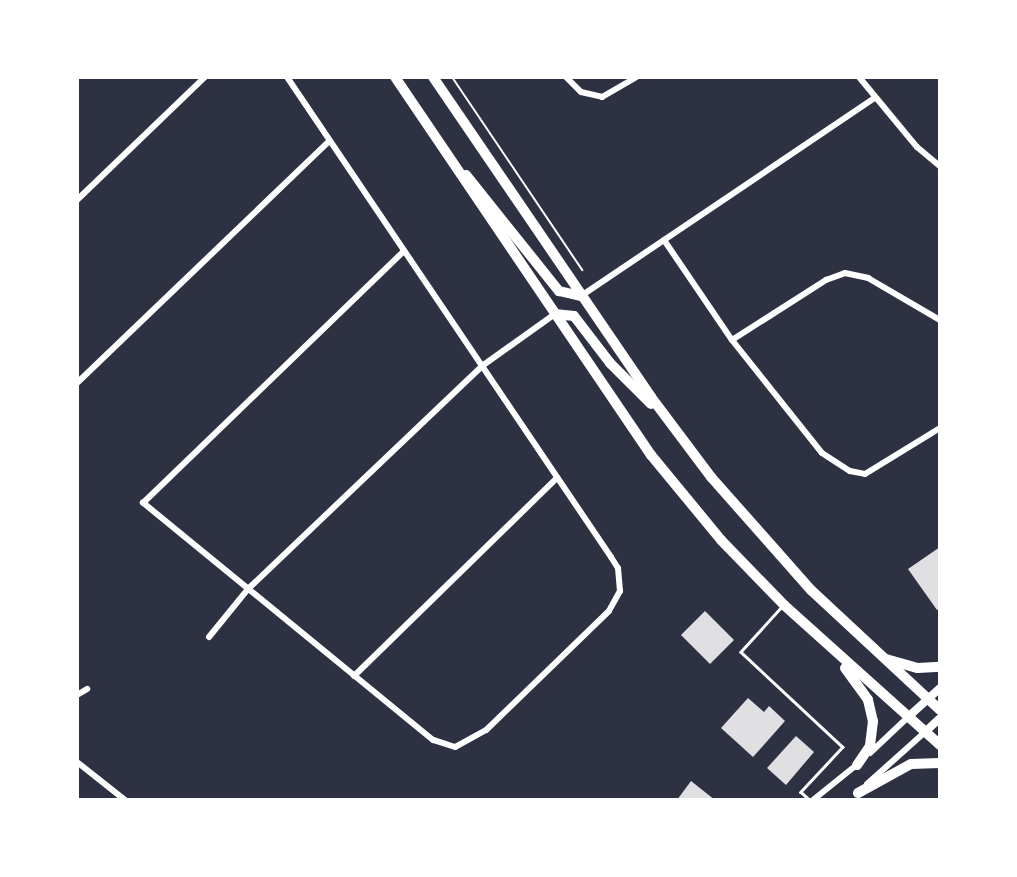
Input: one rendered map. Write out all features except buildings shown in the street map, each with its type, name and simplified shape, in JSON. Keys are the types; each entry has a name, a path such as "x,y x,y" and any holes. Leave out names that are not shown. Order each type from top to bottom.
{"main road":[{"path":"395,77 651,456 722,540 784,605 906,718 940,745"},
{"path":"433,77 660,411 759,533 883,658 940,709"},
{"path":"453,163 491,201 559,291 581,296"},
{"path":"555,314 574,316 634,390 660,411"},
{"path":"831,648 872,710 872,738 857,765"},
{"path":"883,658 918,668 940,667"},
{"path":"854,796 911,764 940,763"}],"street":[{"path":"77,200 205,77"},
{"path":"287,77 618,568 617,602 486,730 455,747 433,740 143,503 404,251"},
{"path":"566,77 581,92 602,97 636,77"},
{"path":"859,77 874,98 940,166"},
{"path":"581,296 874,98"},
{"path":"77,383 330,141"},
{"path":"664,240 732,340 822,453 850,471 865,474 878,470 940,428"},
{"path":"732,340 826,280 845,273 868,278 940,320"},
{"path":"209,637 248,589 482,366 555,314"},
{"path":"355,676 557,478"},
{"path":"812,800 857,765 940,688"},
{"path":"77,695 87,689"},
{"path":"854,796 940,718"},
{"path":"77,762 125,800"}],"lane":[{"path":"784,605 741,652 843,747 801,792 812,800"}],"path":[{"path":"452,77 582,270"}]}
